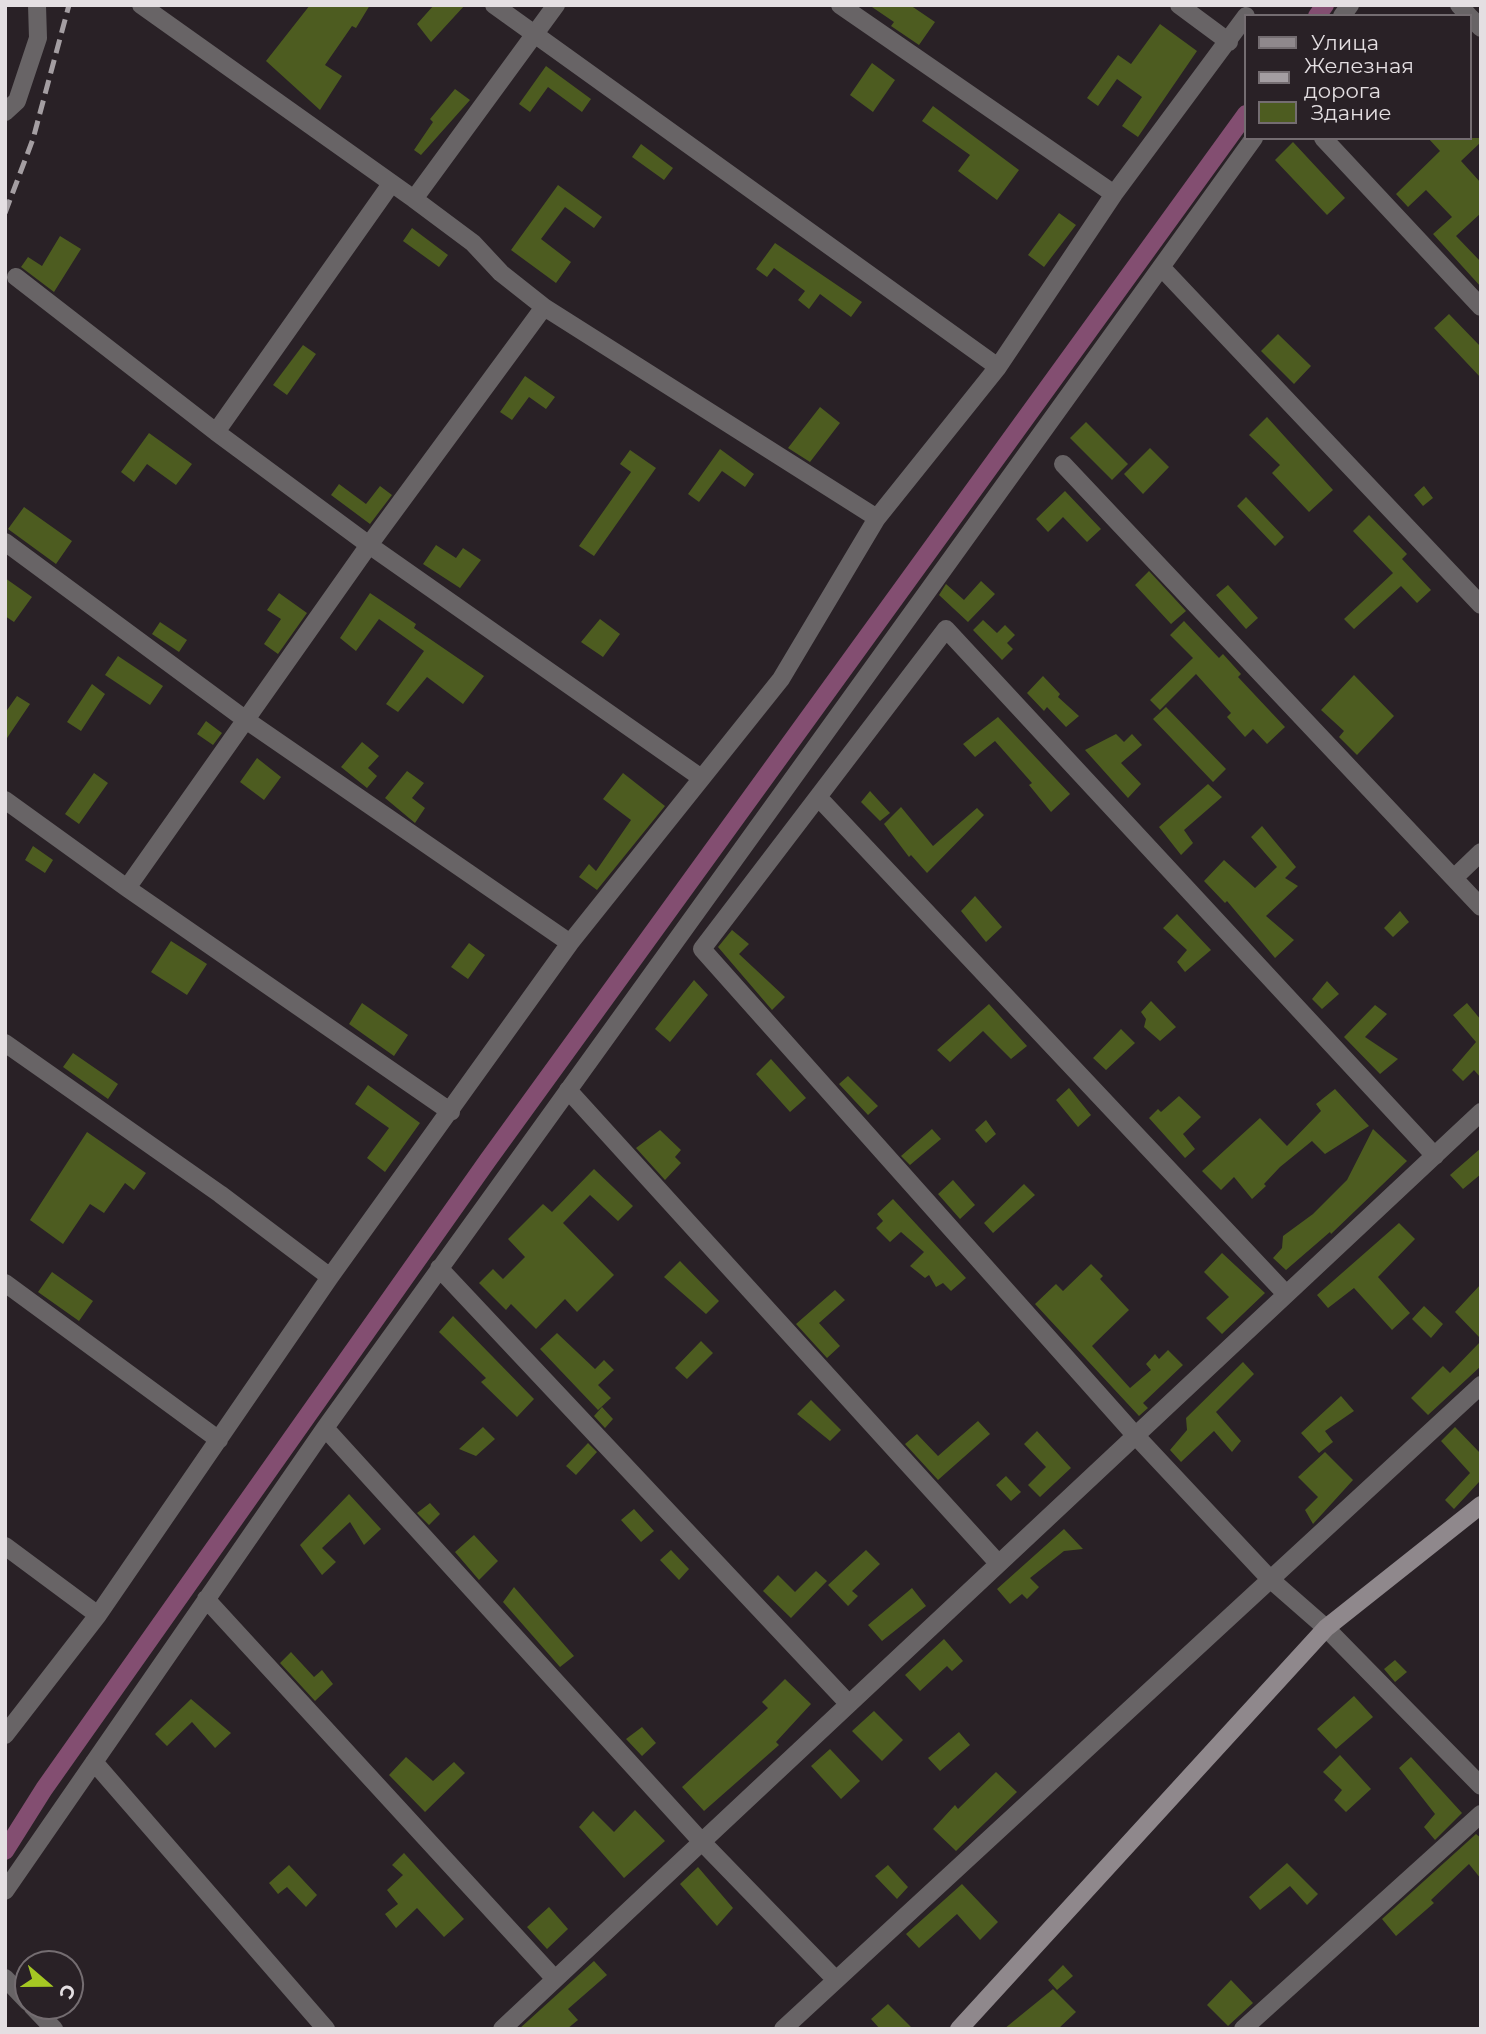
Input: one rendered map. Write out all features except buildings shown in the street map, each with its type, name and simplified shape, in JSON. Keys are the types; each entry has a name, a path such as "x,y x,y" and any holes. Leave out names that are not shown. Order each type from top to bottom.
{"street":[{"path":"5,112 17,101 38,38 37,5"},
{"path":"141,5 473,243 501,274 544,307 877,519"},
{"path":"494,5 998,367"},
{"path":"414,199 556,5"},
{"path":"840,5 1114,194"},
{"path":"1179,5 1229,42"},
{"path":"5,1735 97,1615 330,1276 451,1112 570,943 781,679 877,519 998,367 1114,194 1244,19"},
{"path":"5,1891 325,1428 1253,140"},
{"path":"1325,140 1481,307"},
{"path":"216,432 391,184"},
{"path":"1161,267 1481,605"},
{"path":"16,276 216,432 369,545 700,777"},
{"path":"127,888 369,545 544,307"},
{"path":"1063,464 1481,907"},
{"path":"5,542 246,720 570,943"},
{"path":"1434,1156 946,629 702,949 1135,1435 1270,1579 1326,1628 1481,1786"},
{"path":"818,797 1286,1294"},
{"path":"5,800 127,888 451,1112"},
{"path":"1454,878 1481,852"},
{"path":"5,1043 220,1194 330,1276"},
{"path":"568,1090 998,1563"},
{"path":"502,2029 1481,1112"},
{"path":"439,1268 848,1703"},
{"path":"5,1283 219,1440"},
{"path":"783,2029 1481,1385"},
{"path":"325,1428 701,1841 836,1980"},
{"path":"959,2029 1326,1628 1480,1505"},
{"path":"5,1546 97,1615"},
{"path":"206,1599 555,1979"},
{"path":"94,1762 326,2029"},
{"path":"1243,2029 1481,1814"}],"waterway":[{"path":"1318,14 1325,5"},
{"path":"5,1851 44,1789 488,1160 1244,117"}],"railway":[{"path":"5,213 33,139 69,5"}]}
